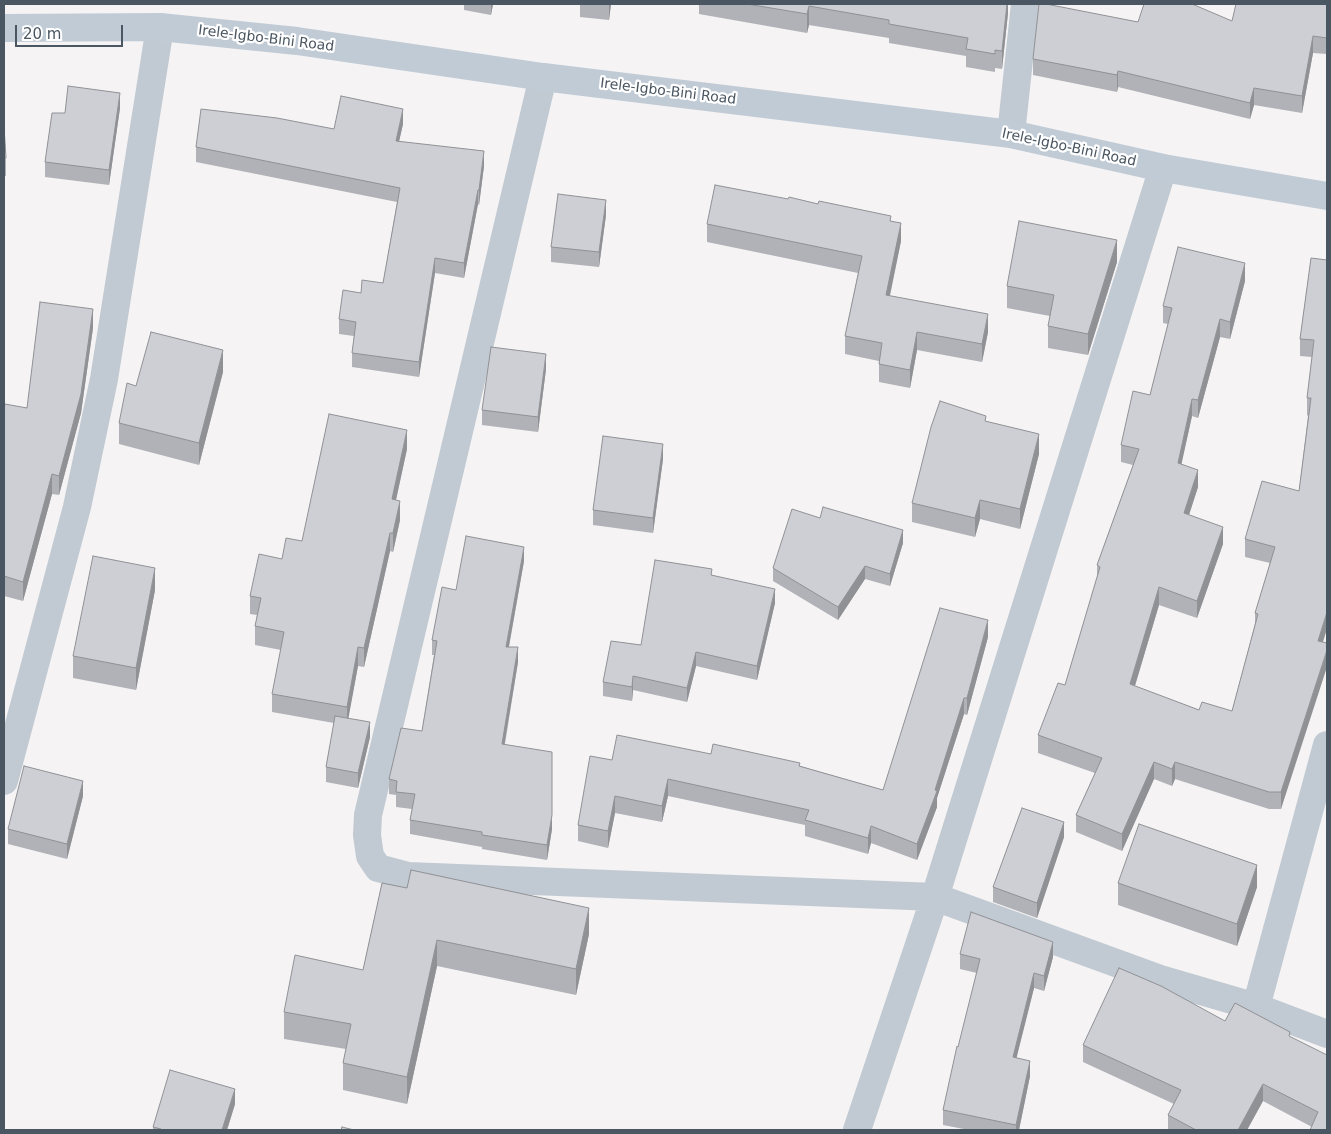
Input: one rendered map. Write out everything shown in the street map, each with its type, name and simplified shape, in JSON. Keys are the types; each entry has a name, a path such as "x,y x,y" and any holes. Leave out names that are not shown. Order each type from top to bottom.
{"street":[{"path":"1011,134 1025,4"},
{"path":"4,781 77,507 102,388 160,27"},
{"name":"Irele-Igbo-Bini Road","path":"4,28 160,27 296,41 543,77 1011,134 1163,168 1327,196"},
{"path":"543,77 368,815 367,835 370,856 378,868 408,876 935,896 1160,979 1256,1006 1327,1034"},
{"path":"857,1130 935,896 1163,168"},
{"path":"1256,1006 1327,745"}],"building":[{"path":"747,4 1007,4 1002,51 995,50 995,54 966,49 968,38 889,24 889,20 809,6 807,14"},
{"path":"1039,4 1138,22 1144,4 1192,4 1232,21 1236,4 1327,4 1327,38 1313,36 1302,96 1254,88 1250,103 1118,71 1117,75 1033,59"},
{"path":"68,86 120,93 109,170 45,162 52,113 65,113"},
{"path":"341,96 403,109 396,141 484,151 479,190 464,263 435,258 419,362 352,353 356,322 339,319 343,290 361,293 362,280 383,283 400,188 196,147 201,109 277,118 334,129"},
{"path":"4,126 6,158 4,158"},
{"path":"715,185 788,199 789,197 818,204 819,201 891,216 890,221 901,223 886,295 988,314 982,344 917,332 910,370 879,364 882,343 845,336 862,256 707,224"},
{"path":"558,194 606,200 599,252 551,247"},
{"path":"1019,221 1117,240 1088,334 1048,326 1054,295 1007,286"},
{"path":"1178,247 1245,263 1230,322 1220,319 1198,400 1192,399 1178,463 1198,470 1184,513 1223,527 1197,601 1159,587 1130,684 1199,710 1202,702 1232,711 1258,614 1255,613 1275,547 1245,539 1262,481 1299,491 1311,398 1307,398 1314,340 1300,339 1311,258 1327,260 1327,612 1318,641 1327,643 1327,650 1281,792 1269,792 1175,762 1172,769 1154,762 1122,834 1076,815 1102,758 1038,735 1058,683 1065,685 1100,567 1097,565 1139,449 1121,445 1133,391 1150,395 1172,308 1163,306"},
{"path":"40,302 93,309 81,394 59,476 52,474 23,582 4,576 4,409 5,404 27,408"},
{"path":"151,332 223,350 199,443 119,423 127,383 136,386"},
{"path":"491,347 546,354 538,417 482,410"},
{"path":"940,401 986,416 985,421 1039,434 1020,509 980,500 975,518 912,503 931,427"},
{"path":"329,414 407,430 392,499 400,501 393,533 390,533 364,648 358,647 347,707 272,694 284,632 255,626 261,598 250,596 259,554 282,559 286,538 302,541"},
{"path":"603,436 663,444 653,518 593,510"},
{"path":"823,507 903,530 890,574 865,566 838,607 773,568 792,509 820,518"},
{"path":"466,536 524,547 506,647 518,647 502,744 552,752 552,815 547,845 482,835 482,832 410,820 415,794 396,792 397,781 389,779 401,728 422,731 437,641 432,640 442,587 456,590"},
{"path":"93,556 155,568 136,668 73,656"},
{"path":"655,560 712,569 711,575 775,589 757,666 696,652 687,688 633,676 632,687 603,682 611,641 641,645"},
{"path":"940,608 988,620 967,698 964,698 935,790 937,791 917,844 871,826 868,838 805,820 809,810 668,779 662,806 615,796 608,831 578,825 590,756 612,760 617,735 711,754 713,744 800,763 799,766 883,790"},
{"path":"335,716 370,722 358,773 326,767"},
{"path":"24,766 83,781 67,844 8,829"},
{"path":"1022,808 1064,822 1037,903 993,887"},
{"path":"1139,824 1257,865 1237,924 1118,883"},
{"path":"411,870 589,908 576,969 437,940 407,1077 343,1063 351,1024 284,1012 295,955 363,970 382,883 407,888"},
{"path":"971,912 1053,942 1044,976 1034,973 1013,1057 1030,1061 1016,1125 943,1110 957,1046 980,959 960,954"},
{"path":"1119,968 1161,986 1225,1021 1235,1003 1290,1032 1289,1036 1327,1055 1327,1130 1310,1130 1318,1112 1263,1084 1238,1130 1196,1130 1168,1115 1181,1090 1083,1045"},
{"path":"170,1070 235,1089 222,1130 161,1130 153,1127"},
{"path":"342,1127 354,1130 341,1130"}]}
